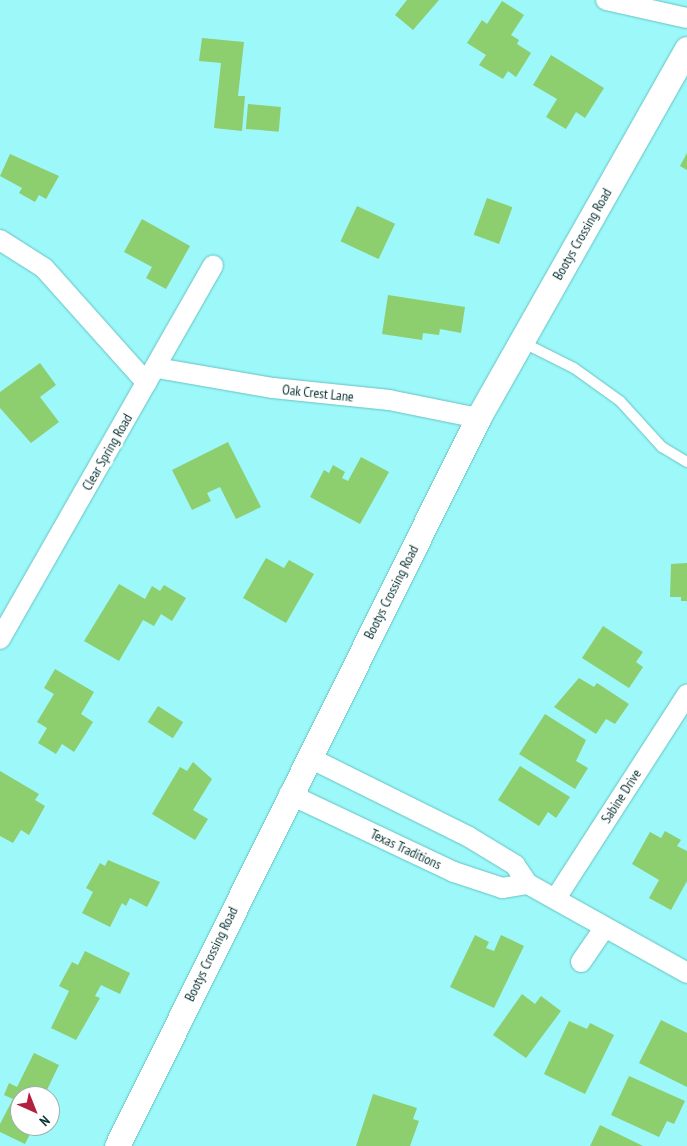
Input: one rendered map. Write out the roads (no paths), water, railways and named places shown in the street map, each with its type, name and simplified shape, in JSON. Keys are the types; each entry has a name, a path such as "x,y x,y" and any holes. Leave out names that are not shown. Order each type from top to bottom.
{"street":[{"path":"606,0 687,18"},
{"name":"Bootys Crossing Road","path":"117,1146 289,794 478,418 686,52"},
{"path":"0,240 44,268 152,376"},
{"name":"Clear Spring Road","path":"0,639 152,376 213,265"},
{"name":"Oak Crest Lane","path":"152,376 389,400 478,418"},
{"name":"Sabine Drive","path":"556,898 687,695"},
{"path":"308,756 469,837 515,865 528,884 556,898 687,974"},
{"name":"Texas Traditions","path":"289,794 454,872 502,888 528,884"},
{"path":"581,962 605,927"}],"lane":[{"path":"522,342 574,368 620,401 662,446 687,462"}]}
